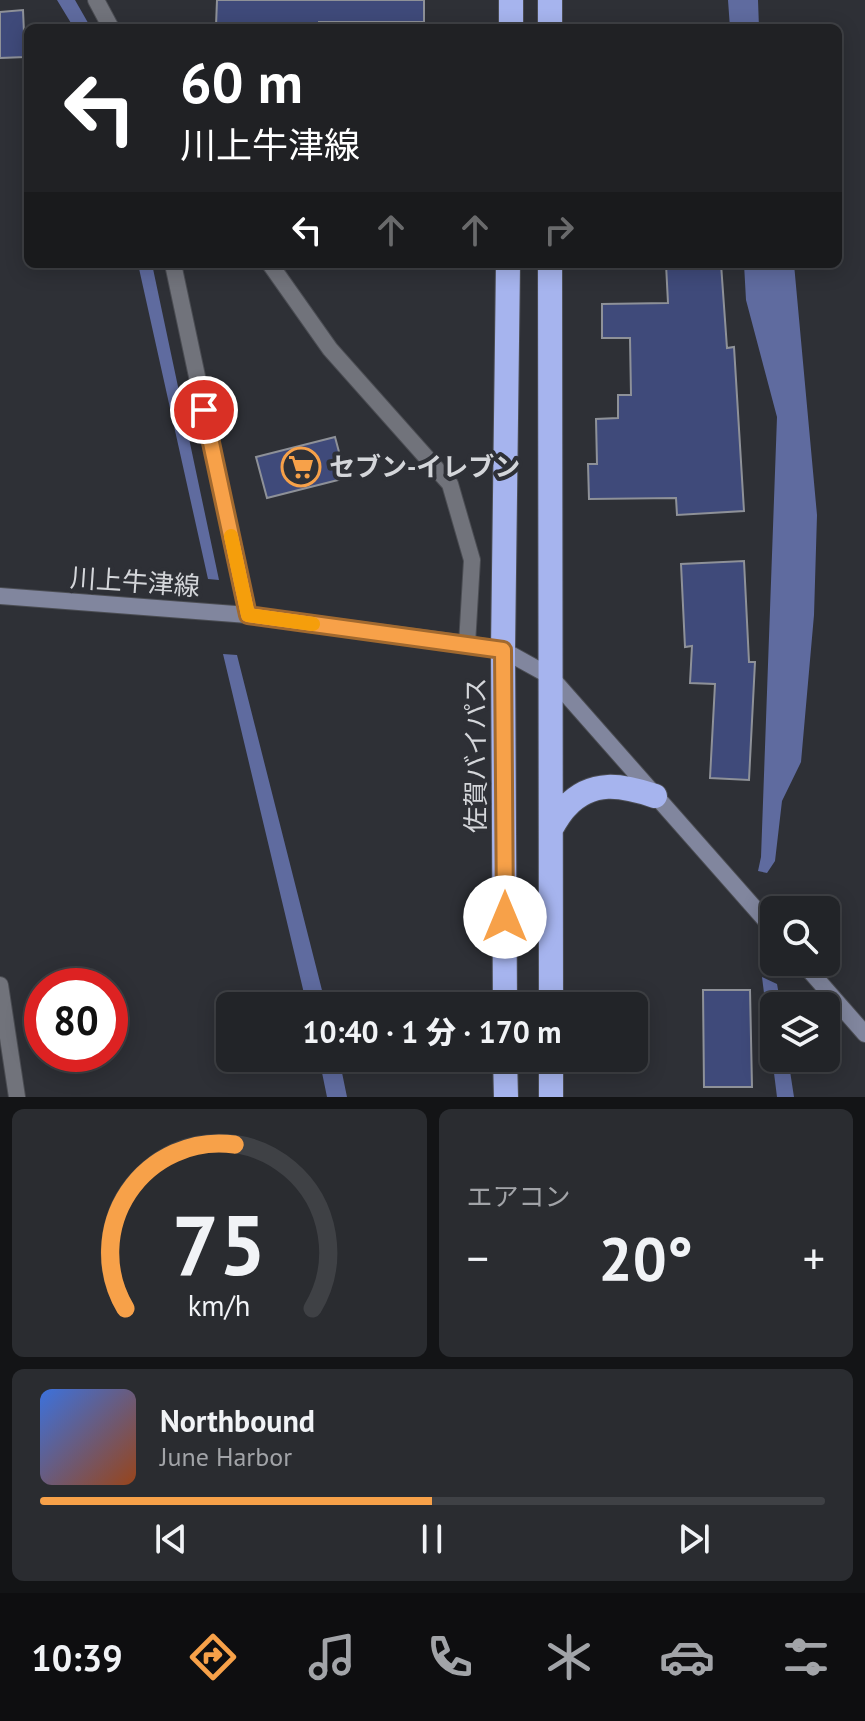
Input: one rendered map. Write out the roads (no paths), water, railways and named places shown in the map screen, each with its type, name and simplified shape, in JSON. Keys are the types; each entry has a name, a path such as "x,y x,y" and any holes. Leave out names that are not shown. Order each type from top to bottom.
{"highway":[{"path":"511,0 511,24"},
{"path":"550,0 550,24"},
{"name":"佐賀バイパス","path":"505,992 503,650 508,268"},
{"path":"550,268 551,992"},
{"path":"551,829 566,807 593,788 628,787 655,796"},
{"path":"505,1072 506,1097"},
{"path":"551,1072 551,1097"}],"main road":[{"name":"川上牛津線","path":"0,596 248,615 503,650 550,676 760,914"},
{"path":"814,976 865,1034"}],"street":[{"path":"96,0 109,24"},
{"path":"174,268 248,615"},
{"path":"273,268 330,349 450,484 472,560 467,644"},
{"path":"0,985 17,1097"}],"water":[{"path":"57,0 75,0 89,24 72,24"},
{"path":"728,0 758,0 759,24 730,24"},
{"path":"139,268 153,268 219,580 208,579"},
{"path":"744,268 794,268 817,515 814,615 801,762 782,801 775,861 767,873 758,871 761,857 777,417 746,300"},
{"path":"223,654 237,655 322,992 304,992"},
{"path":"762,977 777,984 778,992 764,992"},
{"path":"322,1072 342,1072 347,1097 327,1097"},
{"path":"774,1072 790,1072 794,1097 777,1097"}],"place":[{"name":"セブン-イレブン","path":"301,467"}]}
